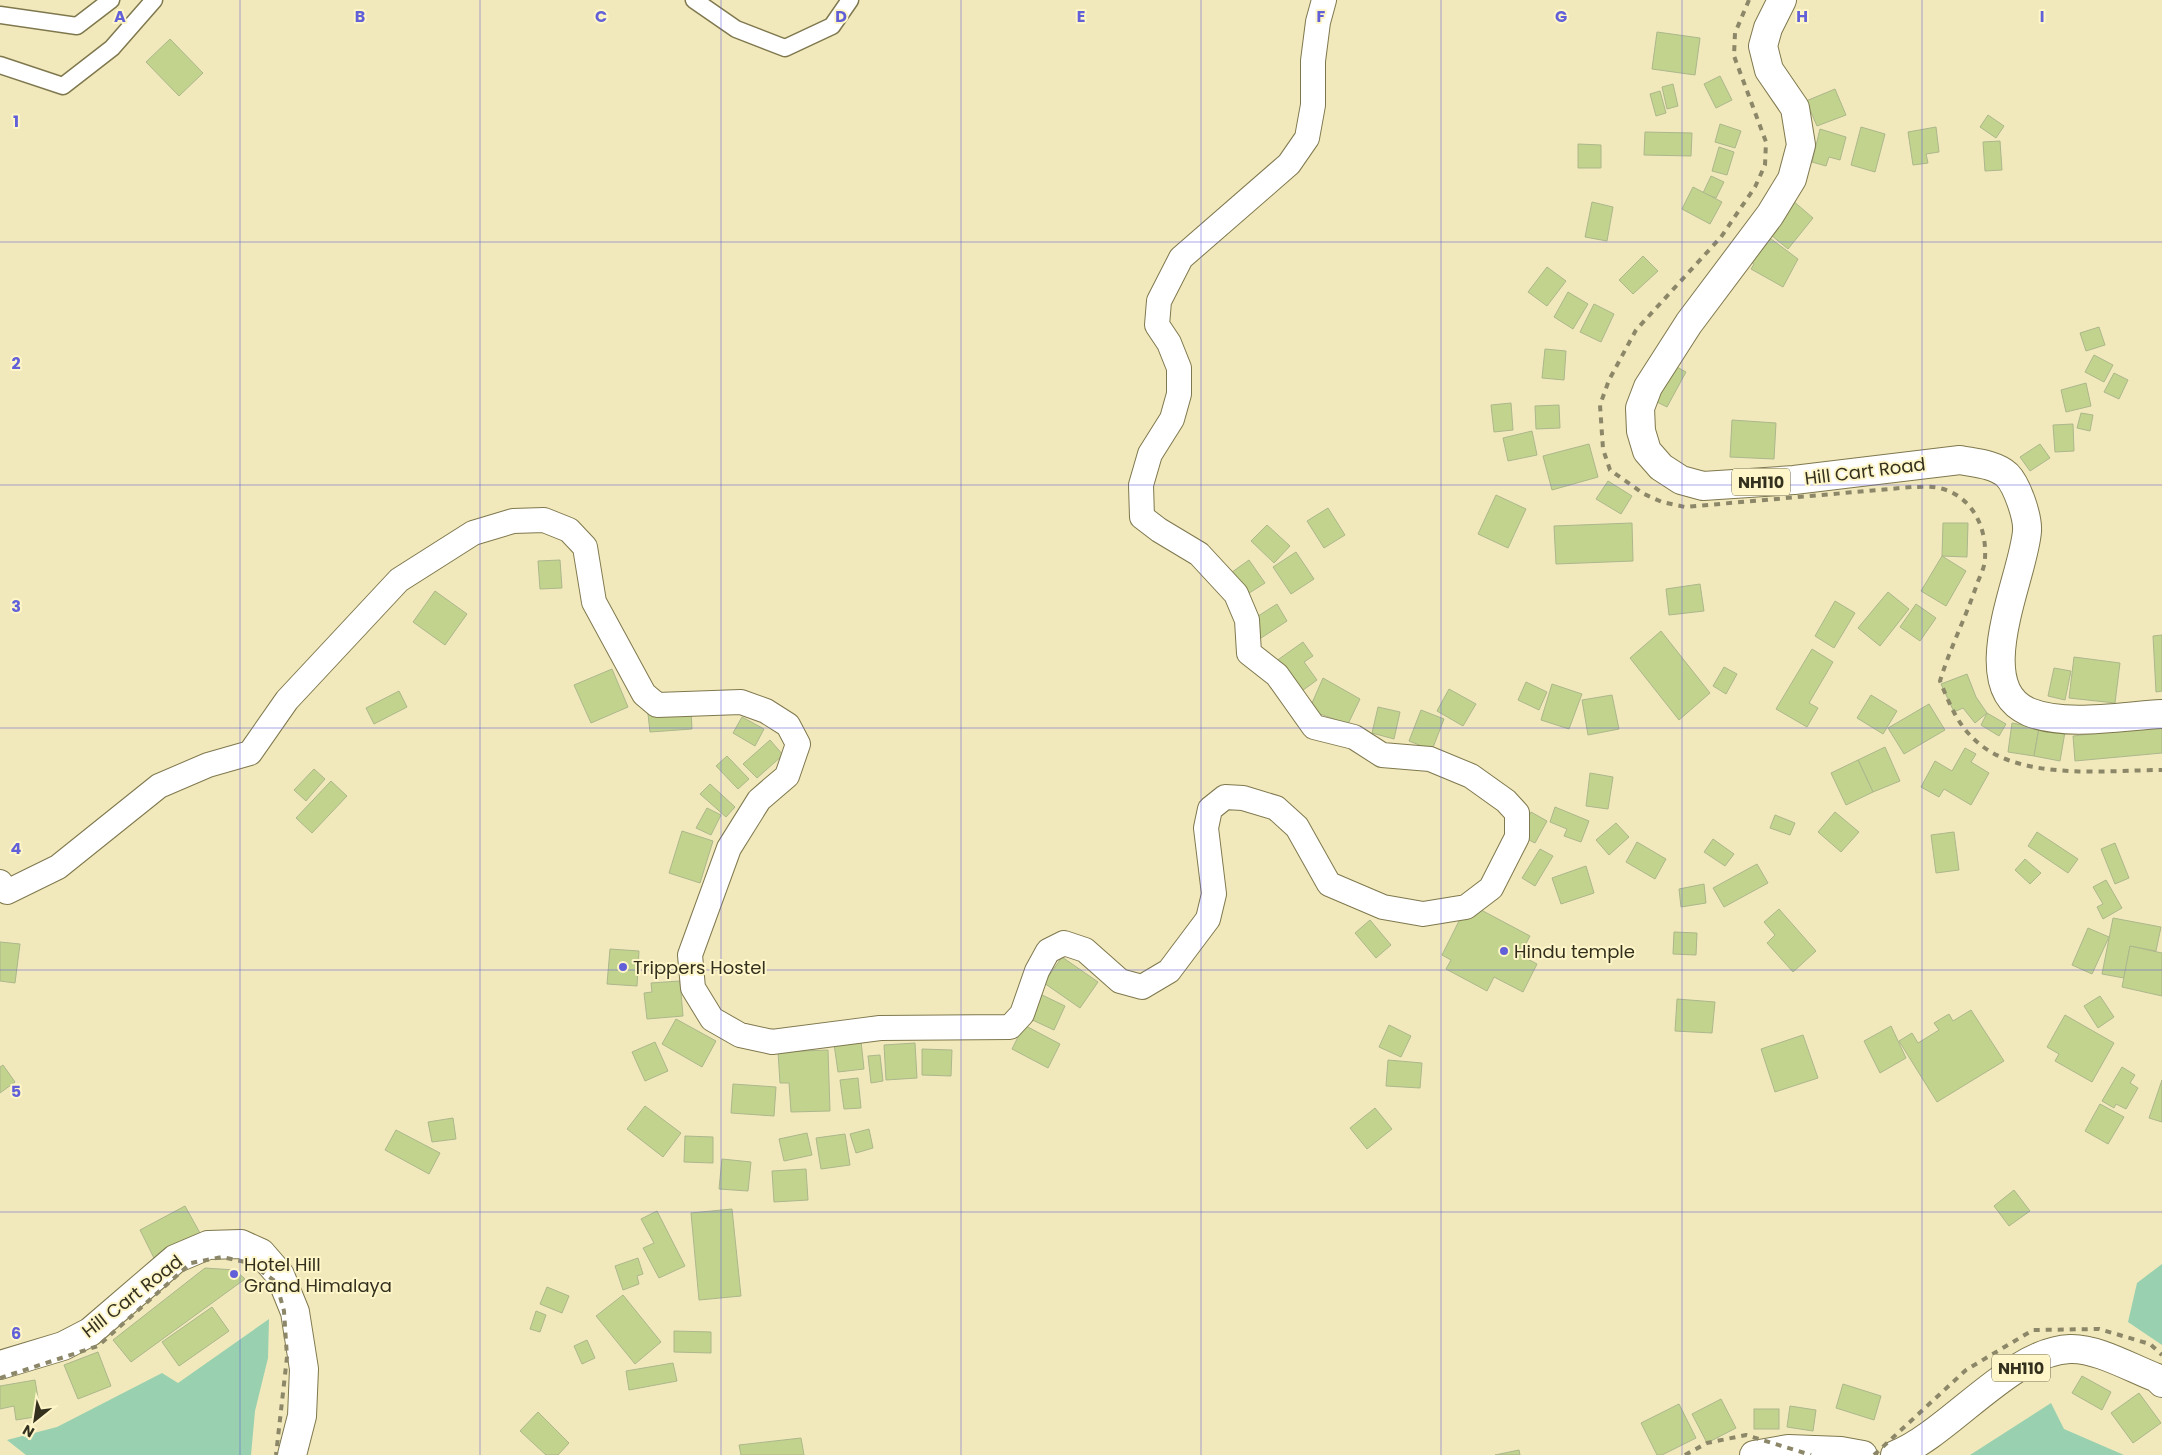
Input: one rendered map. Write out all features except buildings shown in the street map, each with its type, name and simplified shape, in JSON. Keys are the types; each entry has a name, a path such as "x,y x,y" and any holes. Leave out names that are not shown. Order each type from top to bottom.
{"highway":[{"name":"Hill Cart Road","path":"1782,0 1768,28 1763,46 1769,70 1795,108 1801,146 1792,180 1770,215 1689,323 1648,386 1640,408 1641,431 1647,451 1661,467 1681,480 1703,486 1794,480 1960,460 1986,464 2007,475 2022,501 2027,530 2004,628 2000,655 2002,677 2012,698 2028,711 2048,717 2076,719 2162,714"},
{"name":"Hill Cart Road","path":"0,1365 62,1346 90,1332 176,1259 208,1245 241,1244 261,1253 280,1275 295,1312 304,1369 302,1416 292,1455"},
{"name":"NH110","path":"1895,1455 1915,1446 1989,1389 2048,1352 2070,1349 2092,1352 2156,1378 2162,1383"},
{"path":"1754,1455 1788,1449 1863,1455"}],"main road":[{"path":"0,882 7,892 58,867 159,786 208,765 250,753 287,700 399,580 473,533 513,521 544,520 569,530 585,547 594,602 644,694 658,705 741,702 766,711 788,726 798,744 787,776 760,800 729,848 690,955 693,988 712,1019 740,1036 772,1042 880,1028 1010,1027 1022,1014 1038,971 1048,951 1064,943 1085,950 1120,981 1142,987 1169,971 1208,919 1214,894 1206,828 1210,809 1225,797 1244,798 1276,808 1297,827 1329,884 1383,907 1423,914 1466,907 1491,888 1505,864 1517,837 1517,813 1506,801 1471,776 1430,758 1382,755 1354,737 1314,726 1277,675 1249,652 1247,620 1236,594 1200,554 1159,530 1142,517 1141,485 1150,454 1172,420 1179,394 1179,368 1169,343 1157,325 1158,301 1181,258 1289,164 1307,138 1313,105 1313,61 1318,22 1324,0"}],"street":[{"path":"0,15 77,26 111,0"},
{"path":"0,65 63,86 112,48 154,0"},
{"path":"694,0 736,29 785,48 832,26 850,0"}],"green space":[{"path":"2162,1264 2162,1345 2128,1322 2137,1283"},
{"path":"269,1319 268,1358 255,1411 251,1455 26,1455 7,1440 57,1427 162,1373 178,1383"},
{"path":"2051,1403 2064,1429 2124,1455 1970,1455"}],"railway":[{"path":"1749,0 1735,33 1734,56 1766,142 1765,165 1755,187 1721,237 1636,330 1609,380 1600,405 1603,449 1610,470 1644,494 1662,502 1685,507 1912,487 1936,487 1960,497 1975,514 1980,524 1985,546 1983,568 1940,681 1952,709 1964,728 1987,750 2009,760 2033,767 2086,772 2162,770"},
{"path":"0,1378 98,1346 191,1263 222,1257 250,1263 276,1282 284,1311 287,1357 276,1455"},
{"path":"1874,1455 1966,1370 2033,1330 2099,1329 2150,1344 2162,1355"},
{"path":"1685,1455 1707,1443 1746,1435 1811,1455"}],"place":[{"name":"Hindu temple","path":"1504,951"},
{"name":"Trippers Hostel","path":"623,967"},
{"name":"Hotel Hill Grand Himalaya","path":"234,1274"}]}
